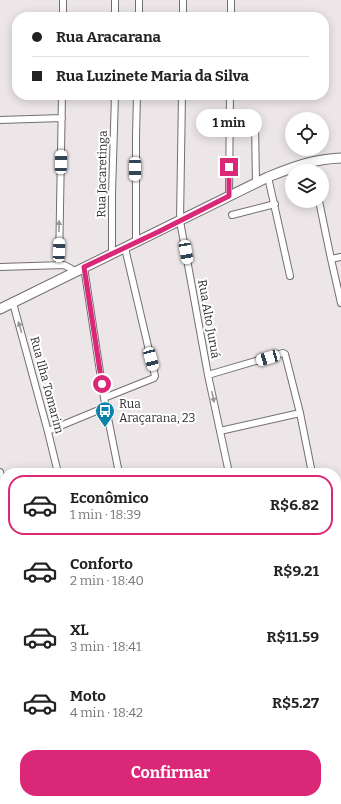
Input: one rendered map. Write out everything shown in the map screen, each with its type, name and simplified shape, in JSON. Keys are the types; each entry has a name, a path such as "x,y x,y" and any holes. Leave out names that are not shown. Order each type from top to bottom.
{"street":[{"path":"63,0 63,12"},
{"path":"115,0 115,12"},
{"path":"139,0 139,12"},
{"path":"183,0 183,12"},
{"path":"231,0 231,12"},
{"path":"59,265 62,100"},
{"name":"Rua Jacaretinga","path":"112,254 115,100"},
{"path":"136,243 137,100"},
{"name":"Rua Alto Juruá","path":"182,100 180,221 208,375 228,468"},
{"path":"229,196 230,100"},
{"path":"0,120 62,118"},
{"path":"255,124 256,183"},
{"path":"0,309 268,177 311,161 341,158"},
{"path":"268,177 290,276"},
{"path":"232,215 275,204"},
{"path":"320,208 330,259 341,304"},
{"path":"104,398 154,378 155,376 125,248"},
{"path":"330,259 341,257"},
{"path":"0,267 59,265 67,266 76,272"},
{"path":"84,267 104,398 117,468"},
{"name":"Rua Ilha Tomarim","path":"13,303 57,468"},
{"path":"208,375 285,354 300,413 311,468"},
{"path":"48,431 106,407"},
{"path":"220,430 300,413"}],"place":[{"name":"Rua Araçarana, 23","path":"105,428"}],"route":[{"path":"102,384 84,267 229,196 229,167"}]}
